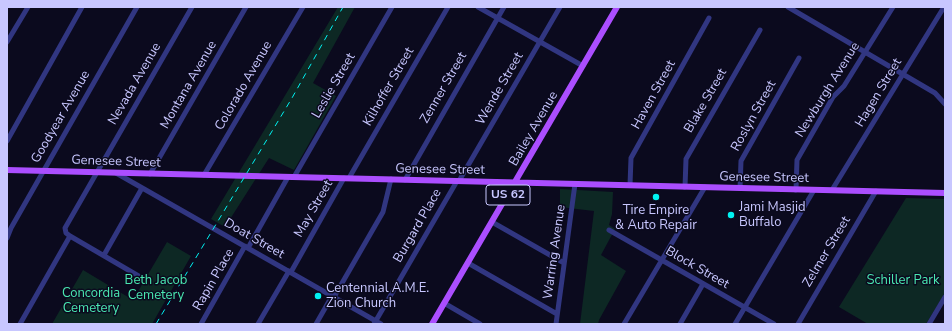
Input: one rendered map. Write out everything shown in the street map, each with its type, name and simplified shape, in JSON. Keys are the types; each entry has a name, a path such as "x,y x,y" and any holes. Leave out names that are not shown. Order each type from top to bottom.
{"main road":[{"name":"Bailey Avenue","path":"432,324 617,7"},
{"name":"Genesee Street","path":"7,170 945,193"}],"street":[{"path":"7,42 27,9 21,7"},
{"path":"7,141 82,7"},
{"name":"Goodyear Avenue","path":"7,238 10,229 137,7"},
{"name":"Nevada Avenue","path":"70,236 66,233 65,229 192,7"},
{"name":"Montana Avenue","path":"150,174 246,7"},
{"name":"Colorado Avenue","path":"204,175 303,7"},
{"name":"Leslie Street","path":"291,177 392,7"},
{"name":"Kilhoffer Street","path":"346,178 448,7"},
{"path":"478,7 583,66"},
{"name":"Zenner Street","path":"405,180 504,7"},
{"name":"Wende Street","path":"458,181 560,7"},
{"name":"Newburgh Avenue","path":"796,190 797,160 833,97 844,86 893,7"},
{"name":"Hagen Street","path":"832,190 944,7"},
{"path":"790,8 935,93 945,104"},
{"name":"Haven Street","path":"630,185 631,158 709,18"},
{"name":"Blake Street","path":"685,187 686,160 760,30"},
{"name":"Roslyn Street","path":"740,188 741,161 799,58"},
{"name":"Doat Street","path":"116,173 333,296 375,322 381,324"},
{"name":"Rapin Place","path":"201,324 291,177"},
{"name":"May Street","path":"258,324 346,178"},
{"path":"316,324 383,212 391,179"},
{"name":"Burgard Place","path":"375,322 458,181"},
{"name":"Warring Avenue","path":"556,324 575,184"},
{"path":"624,324 705,187"},
{"path":"104,255 142,188"},
{"path":"735,324 814,190"},
{"name":"Zelmer Street","path":"798,324 876,191"},
{"path":"492,222 564,263"},
{"name":"Block Street","path":"609,230 774,324"},
{"path":"20,324 70,236 142,278"},
{"path":"468,263 557,314"},
{"path":"680,324 703,284"},
{"path":"929,324 945,297"},
{"path":"444,303 480,324"}],"green space":[{"path":"338,7 355,7 313,83 336,96 294,170 269,158 225,227 211,219"},
{"path":"560,189 613,192 612,214 609,225 615,229 601,255 626,271 598,324 580,324 594,211 560,207"},
{"name":"Schiller Park","path":"906,198 945,199 945,293 926,324 868,324 839,307"},
{"name":"Concordia Cemetery","path":"167,242 191,256 152,324 52,324 83,270 133,300"}],"railway":[{"path":"156,324 292,98 343,7"}],"place":[{"name":"Tire Empire & Auto Repair","path":"656,197"},
{"name":"Jami Masjid Buffalo","path":"731,215"},
{"name":"Centennial A.M.E. Zion Church","path":"318,296"}],"park label":[{"name":"Beth Jacob Cemetery","path":"156,288"}]}
